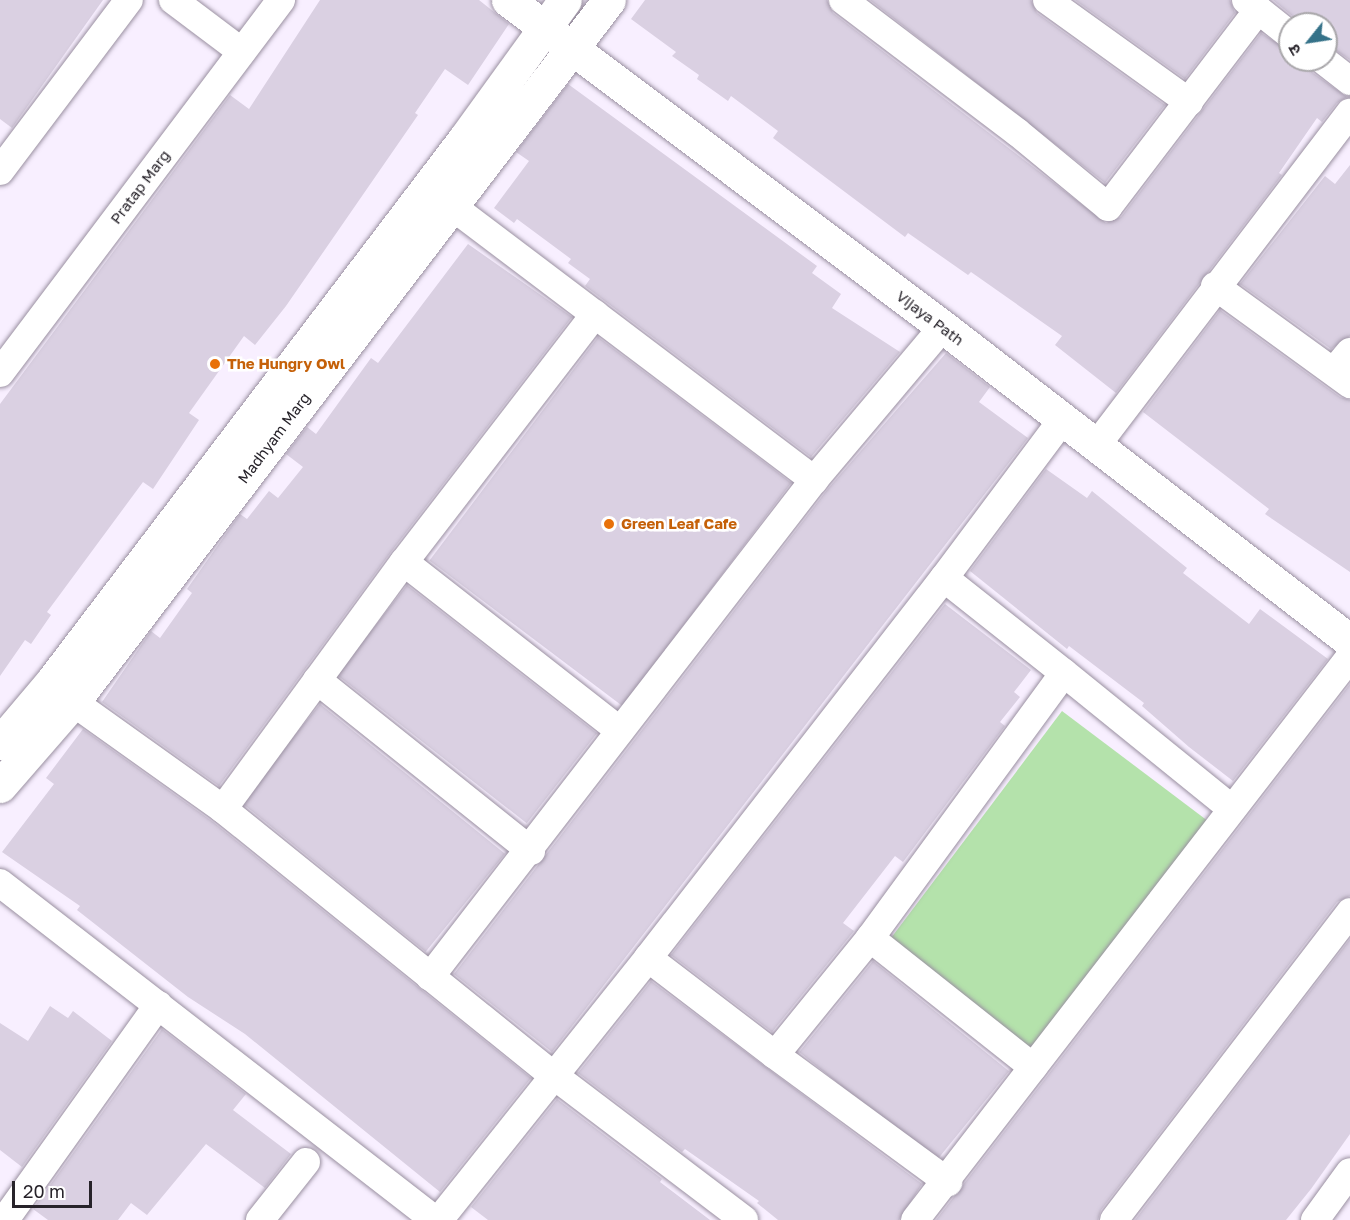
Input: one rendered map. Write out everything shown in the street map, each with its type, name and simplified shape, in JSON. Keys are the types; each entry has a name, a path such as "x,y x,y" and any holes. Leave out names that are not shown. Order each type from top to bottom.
{"street":[{"path":"0,171 129,0"},
{"path":"173,0 242,52"},
{"name":"Pratap Marg","path":"0,373 281,0"},
{"name":"Vijaya Path","path":"508,0 569,49 943,327 1350,640"},
{"name":"Madhyam Marg","path":"0,743 53,680 205,481 465,138 565,0"},
{"name":"Madhyam Marg","path":"0,786 73,702 453,207 569,49 609,0"},
{"path":"843,0 1017,132 1108,207 1189,102 1252,5 1278,26"},
{"path":"1047,0 1189,102"},
{"path":"1338,72 1350,81"},
{"path":"1096,446 1215,286 1350,113"},
{"path":"453,207 814,480"},
{"path":"1215,286 1345,369"},
{"path":"222,809 404,562 595,314"},
{"path":"430,977 531,851 620,731 814,480 943,327"},
{"path":"0,883 437,1220 552,1074 648,958 944,578 1062,420"},
{"path":"404,562 620,731"},
{"path":"944,578 1232,809"},
{"path":"915,1220 948,1182 1033,1067 1350,657"},
{"path":"775,1055 870,938 1064,673"},
{"path":"317,680 531,851"},
{"path":"73,702 222,809 552,1074 744,1220"},
{"path":"1114,1220 1350,912"},
{"path":"870,938 1033,1067"},
{"path":"648,958 948,1182"},
{"path":"8,1214 158,1005"},
{"path":"260,1220 306,1162"},
{"path":"1315,1220 1350,1172"}],"green space":[{"path":"1062,711 1207,820 1028,1057 883,948"}],"building":[{"path":"0,0 103,0 12,128 0,119"},
{"path":"320,0 479,0 509,24 468,85 445,69 415,113 418,115 286,306 255,345 244,336 189,413 199,420 153,489 143,482 47,612 51,615 31,644 25,640 0,676 0,404 230,95 249,109"},
{"path":"645,0 827,0 833,13 1106,223 1121,217 1261,33 1278,44 1278,72 1313,72 1347,97 1337,103 1322,122 1317,118 1279,173 1282,175 1116,393 1055,345 1062,336 971,272 968,275 908,233 905,237 773,138 778,131 731,96 728,101 697,79 699,75 672,56 676,52 631,19"},
{"path":"870,0 1031,0 1037,13 1165,105 1105,183"},
{"path":"1075,0 1230,0 1235,13 1185,79"},
{"path":"1273,0 1350,0 1350,60 1338,52 1338,12 1288,12"},
{"path":"568,84 817,266 812,273 841,294 832,308 900,352 811,457 585,286 590,279 568,263 571,259 517,219 514,223 494,208 529,161 516,152"},
{"path":"1350,165 1350,336 1331,349 1240,284 1325,176 1335,184"},
{"path":"468,244 572,317 391,552 219,786 102,702 151,631 160,638 192,593 187,589 240,514 247,519 269,491 278,498 303,467 286,454 307,427 316,434 371,358 378,363"},
{"path":"1220,310 1340,397 1350,400 1350,572 1265,514 1269,509 1143,412"},
{"name":"Green Leaf Cafe","path":"598,337 791,483 623,706 429,561"},
{"path":"946,353 990,387 979,402 1028,438 552,1052 454,974 827,490"},
{"path":"1046,469 1087,498 1092,491 1187,568 1183,573 1249,624 1260,609 1328,659 1233,781 1142,706 1144,703 1069,646 1067,649 970,571"},
{"path":"407,585 597,733 527,823 337,675"},
{"path":"945,604 1031,670 1014,692 1020,697 1000,722 1005,726 903,862 895,856 843,923 854,931 772,1032 671,955"},
{"path":"1350,684 1350,896 1337,902 1101,1210 1098,1220 936,1220"},
{"path":"320,704 505,854 426,952 241,802"},
{"path":"83,729 213,822 531,1078 440,1192 245,1034 188,997 77,910 80,906 2,852 54,784 46,778"},
{"path":"1350,939 1350,1134 1311,1189 1286,1220 1135,1220"},
{"path":"873,961 1009,1071 935,1162 799,1052"},
{"path":"651,981 922,1184 899,1220 778,1220 757,1203 759,1201 685,1149 682,1152 578,1073"},
{"path":"50,1006 68,1018 73,1011 112,1041 22,1167 0,1150 0,1023 28,1041"},
{"path":"162,1029 246,1094 233,1110 291,1154 265,1188 206,1144 147,1215 131,1203 118,1220 48,1220 33,1209"},
{"path":"557,1099 662,1179 660,1182 710,1220 488,1220 471,1207"}],"place":[{"name":"The Hungry Owl","path":"215,364"},
{"name":"Green Leaf Cafe","path":"609,524"}]}
